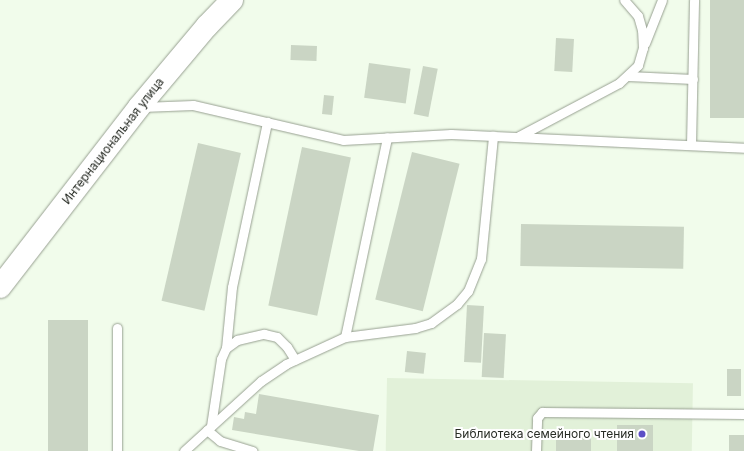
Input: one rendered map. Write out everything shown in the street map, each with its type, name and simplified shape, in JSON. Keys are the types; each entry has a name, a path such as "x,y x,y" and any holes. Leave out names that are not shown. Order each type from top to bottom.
{"street":[{"name":"Интернациональная улица","path":"0,287 139,107 207,26 232,0"}],"lane":[{"path":"624,0 638,16 642,30 643,48"},
{"path":"518,137 628,76 638,65 662,0"},
{"path":"692,145 694,0"},
{"path":"628,76 693,79"},
{"path":"139,107 193,105 343,140 451,134 744,148"},
{"path":"209,428 221,359 226,348 232,287 267,122"},
{"path":"184,451 260,381 295,360 345,338 415,328 431,323 446,314 468,291 481,259 492,136"},
{"path":"345,338 387,138"},
{"path":"117,328 117,451"},
{"path":"226,348 237,340 264,334 277,338 287,347 295,360"},
{"path":"536,451 537,418 542,412 744,414"},
{"path":"209,428 220,441 253,451"}],"shaded area":[{"path":"387,378 693,383 692,451 386,451"}],"building":[{"path":"710,0 744,0 744,118 710,118"},
{"path":"556,38 574,39 572,72 554,71"},
{"path":"291,45 317,46 316,61 290,60"},
{"path":"369,63 411,69 406,104 364,98"},
{"path":"423,66 438,69 428,117 414,114"},
{"path":"324,95 334,96 332,115 322,114"},
{"path":"198,143 241,153 204,311 162,301"},
{"path":"302,147 351,157 317,316 268,305"},
{"path":"412,152 460,164 423,311 375,299"},
{"path":"521,224 684,227 683,269 520,266"},
{"path":"467,305 484,306 481,363 464,362"},
{"path":"48,320 88,320 88,451 48,451"},
{"path":"484,333 506,334 504,378 482,377"},
{"path":"407,351 426,353 424,374 405,372"},
{"path":"727,369 741,369 741,396 727,396"},
{"path":"259,394 379,415 373,451 359,451 232,430 234,417 244,419 245,412 256,414"},
{"path":"617,425 653,425 653,451 617,451"},
{"path":"729,435 744,435 744,451 729,451"},
{"path":"556,436 591,436 591,451 556,451"}],"place":[{"name":"Библиотека семейного чтения","path":"642,434"}]}
